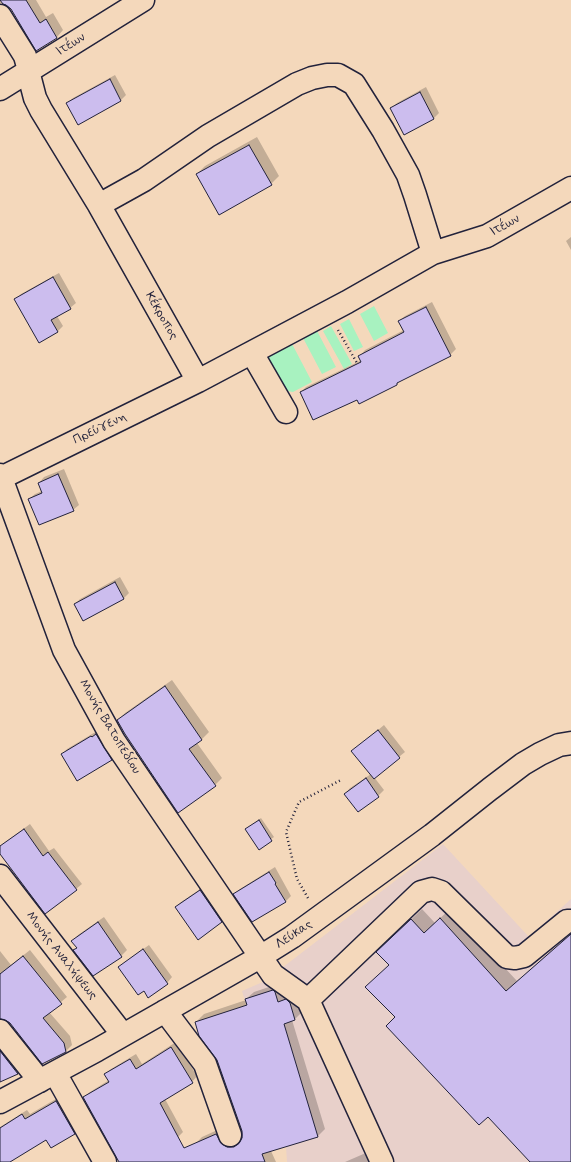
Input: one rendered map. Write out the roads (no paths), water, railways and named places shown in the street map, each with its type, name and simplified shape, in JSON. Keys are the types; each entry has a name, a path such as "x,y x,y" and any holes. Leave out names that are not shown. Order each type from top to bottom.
{"street":[{"name":"Ιτέων","path":"0,89 143,0"},
{"name":"Κέκροπος","path":"0,16 25,56 34,98 99,205 198,381"},
{"path":"99,205 144,180 208,136 297,84 312,78 327,75 338,75 354,84 383,130 408,175 433,253 327,313 198,381"},
{"name":"Ιτέων","path":"433,253 487,236 571,188"},
{"path":"252,353 286,412"},
{"name":"Πρεύγενη","path":"1,476 198,381"},
{"name":"Μονής Βατοπεδίου","path":"1,476 64,650 114,741 273,975 308,1000"},
{"name":"Λεύκας","path":"0,1102 123,1035 260,957 292,937 444,827 523,764 559,745 571,743"},
{"name":"Μονής Αναλήψεως","path":"0,876 123,1035"},
{"path":"382,1162 308,1000 421,892 432,889 441,892 507,957 515,958 524,956 567,921 571,920"},
{"path":"165,1011 205,1064 230,1134"},
{"path":"0,1031 47,1077 105,1162"}]}
